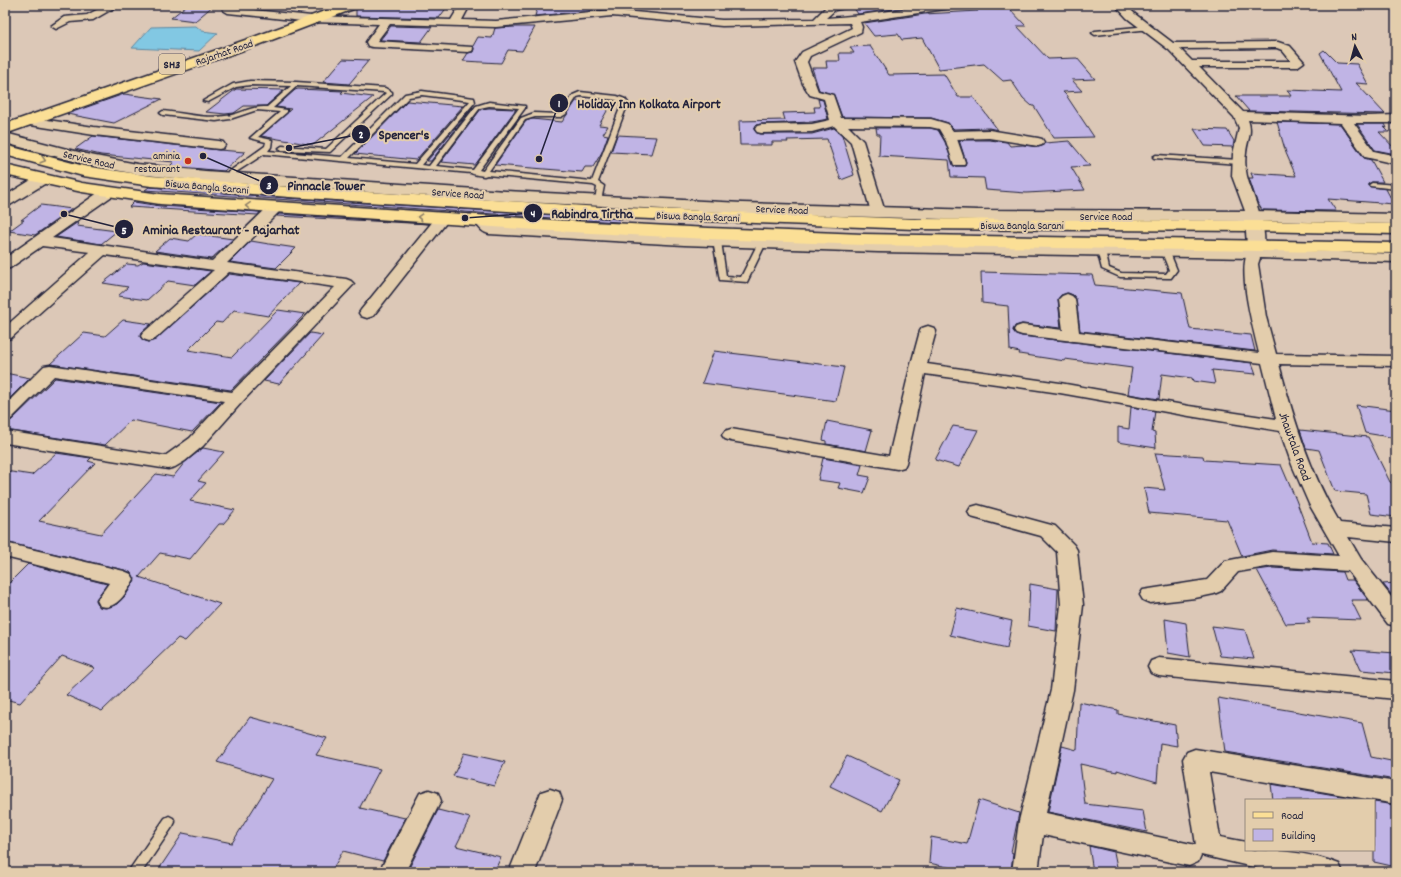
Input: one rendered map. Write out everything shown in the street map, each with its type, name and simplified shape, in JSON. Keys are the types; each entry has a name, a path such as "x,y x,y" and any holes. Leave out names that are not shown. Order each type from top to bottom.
{"main road":[{"name":"Rajarhat Road","path":"5,129 256,41 338,5"},
{"name":"Rajarhat Road","path":"5,119 306,18 352,5"},
{"name":"Biswa Bangla Sarani","path":"5,150 83,171 151,181 289,192 600,212 915,224 1254,221 1396,229"},
{"name":"Biswa Bangla Sarani","path":"7,171 41,180 107,193 160,199 275,208 443,218 633,233 890,243 1255,248 1396,248"}],"street":[{"path":"56,26 68,19 89,18 114,5"},
{"path":"230,5 228,10 306,18 454,24 526,23 614,9 656,16 722,23 817,22 854,20 951,5"},
{"path":"454,24 465,5"},
{"path":"656,16 659,5"},
{"path":"817,22 832,7 846,5"},
{"path":"1120,5 1131,16 1170,46 1212,86 1240,116 1245,128 1239,154 1239,176 1250,202 1254,221 1255,248"},
{"path":"865,9 878,16"},
{"path":"854,20 857,30 816,48 806,54 801,62 814,93 829,97 834,117 837,122 857,141 878,212"},
{"path":"386,22 371,42 372,44 468,49"},
{"path":"1170,46 1278,45 1286,48 1298,62 1286,65 1189,64"},
{"path":"1240,116 1345,120 1396,119"},
{"path":"1345,120 1370,154 1396,160"},
{"path":"28,121 94,131 219,145"},
{"path":"761,129 812,128 837,122 931,123 944,127 959,162"},
{"path":"948,135 989,134 1038,142"},
{"name":"Service Road","path":"5,138 89,160 137,169 225,177 598,201 978,215 1254,221 1396,219"},
{"path":"5,202 41,180"},
{"path":"5,265 107,193"},
{"path":"149,336 220,266 275,208"},
{"path":"367,313 443,218"},
{"path":"633,233 717,241 762,243 890,243 1101,250 1255,248 1396,258"},
{"path":"5,438 168,463 183,455 210,428 236,398 346,284 39,241"},
{"name":"Jhawtala Road","path":"1255,248 1251,264 1258,317 1288,426 1301,465 1319,504 1354,564 1396,618"},
{"path":"5,335 101,250"},
{"path":"1067,299 1072,336"},
{"path":"1022,330 1269,359 1396,360"},
{"path":"731,435 897,463 918,368 928,331"},
{"path":"918,368 1060,388 1189,411 1288,426"},
{"path":"5,415 50,370 236,398"},
{"path":"978,512 1048,531 1067,550 1072,605 1062,690 1032,821 1025,872"},
{"path":"1333,529 1396,535"},
{"path":"5,550 124,579 107,600"},
{"path":"1150,595 1195,590 1214,586 1232,566 1272,559 1354,564"},
{"path":"1159,666 1396,690"},
{"path":"1330,872 1209,846 1196,759 1396,793"},
{"path":"522,872 550,800"},
{"path":"392,872 429,801"},
{"path":"1032,821 1189,854"}],"lane":[{"path":"1095,33 1148,28"},
{"path":"206,101 229,88 243,83 296,84 385,90 390,93 328,151 266,149"},
{"path":"268,109 296,84"},
{"path":"343,160 407,95 422,93 472,99 473,101 416,167"},
{"path":"484,174 523,119 534,115 559,116 564,112 576,96 580,94 618,98 623,100 625,103 594,183"},
{"path":"431,168 480,105 489,104 523,107 474,173"},
{"path":"163,113 216,119 228,118 256,108 285,111 253,138 270,141 266,149 225,177"},
{"path":"266,149 343,160 594,183 601,186 598,201"},
{"path":"1156,157 1239,162"},
{"path":"1372,185 1396,187"},
{"path":"717,241 723,278 744,280 762,243"},
{"path":"1101,250 1106,269 1120,275 1168,276 1173,270 1165,250"},
{"path":"134,872 169,822"}],"water":[{"path":"196,26 202,31 218,33 199,51 132,48 151,27"}],"building":[{"path":"187,5 214,5 195,21 171,18"},
{"path":"359,5 416,5 415,7 447,7 439,18 356,16 356,10"},
{"path":"538,5 591,5 591,11 535,16"},
{"path":"852,5 917,5 918,6 858,14"},
{"path":"1006,5 1026,26 1017,26 1048,59 1077,58 1095,79 1072,80 1082,91 1063,92 1094,137 1054,138 1034,106 1023,98 1011,80 1003,81 984,64 939,69 922,38 902,40 898,34 874,36 864,23 925,14 978,11 974,7"},
{"path":"391,26 432,27 421,42 380,40"},
{"path":"535,27 522,51 508,50 501,63 463,61 468,53 473,52 473,46 478,37 492,38 495,28"},
{"path":"870,46 889,75 944,74 958,97 973,97 998,130 989,128 954,129 948,123 931,118 842,117 834,95 819,90 812,68 827,68 826,61 840,61 839,53 854,53 850,47"},
{"path":"1324,50 1337,63 1357,64 1368,84 1356,83 1385,114 1249,111 1236,96 1291,96 1287,90 1341,92 1320,53"},
{"path":"343,59 369,60 349,84 323,82"},
{"path":"236,89 284,90 266,106 244,106 234,113 225,114 206,112"},
{"path":"298,89 343,91 341,93 373,97 313,145 261,136 291,109 276,107"},
{"path":"124,94 162,99 114,123 67,114"},
{"path":"818,99 823,100 828,119 812,122 761,124 756,125 754,130 761,134 812,134 834,128 842,135 854,175 841,180 827,139 787,140 788,142 772,142 772,145 740,145 739,121 785,120 783,113 815,112 814,107 820,107"},
{"path":"407,101 463,106 416,160 355,154"},
{"path":"576,101 611,104 599,125 608,126 603,134 608,135 602,152 593,167 585,167 582,172 495,165 526,121 532,119 562,122"},
{"path":"473,107 431,161 427,161"},
{"path":"481,109 516,109 475,165 441,162"},
{"path":"1277,122 1340,124 1364,158 1371,160 1383,182 1372,182 1368,184 1368,186 1386,189 1394,204 1328,199 1336,211 1262,210 1257,202 1249,178 1253,178 1251,173 1296,176 1286,153"},
{"path":"1357,124 1385,124 1387,128 1384,127 1389,132 1379,132 1396,150 1396,154 1375,150"},
{"path":"876,128 930,128 938,130 945,142 954,166 965,166 966,162 959,140 989,140 1007,142 1010,146 1023,145 1038,147 1045,143 1069,141 1090,166 1071,167 1085,190 1026,193 986,190 984,178 951,177 949,160 879,156 880,134 877,134"},
{"path":"1194,129 1227,130 1234,141 1233,147 1205,146"},
{"path":"617,135 656,137 651,154 611,152"},
{"path":"93,136 245,152 224,171 170,166 174,162 101,155 75,149"},
{"path":"149,187 289,198 620,219 619,222 552,218 145,190"},
{"path":"134,202 160,206 260,212 258,215 129,207"},
{"path":"41,205 72,209 35,235 9,231 24,220 21,220"},
{"path":"279,214 429,224 277,216"},
{"path":"78,222 77,226 117,231 101,244 56,237"},
{"path":"197,234 233,239 211,259 155,251 170,238 189,241"},
{"path":"251,241 296,248 276,268 230,262"},
{"path":"143,262 211,271 195,285 168,281 147,300 118,296 128,287 103,283 127,264 138,265"},
{"path":"981,272 1092,275 1095,285 1182,293 1190,329 1251,335 1255,351 1080,331 1076,299 1073,295 1068,293 1061,295 1058,299 1061,328 1022,324 1015,326 1013,331 1022,336 1252,363 1256,374 1212,370 1215,384 1193,381 1192,378 1162,374 1159,399 1128,394 1132,368 1065,359 1065,361 1019,354 1020,352 1010,350 1008,306 982,303"},
{"path":"229,274 299,283 268,316 234,310 222,323 216,322 188,350 232,357 278,310 305,314 231,390 50,364 84,333 105,336 123,320 151,324 142,332 140,337 149,342 155,340"},
{"path":"310,333 323,335 279,384 264,381"},
{"path":"714,351 844,367 836,401 702,383"},
{"path":"5,373 30,378 5,403"},
{"path":"55,378 221,402 192,432 131,420 105,445 5,430 5,422 12,420"},
{"path":"1356,405 1396,410 1396,438 1365,433"},
{"path":"1131,407 1155,411 1152,432 1155,433 1156,448 1118,442 1118,427 1129,429"},
{"path":"827,421 872,430 866,451 826,444 826,441 823,440"},
{"path":"953,426 978,430 959,467 935,460"},
{"path":"1300,430 1368,437 1390,482 1392,483 1396,495 1396,517 1371,514 1366,494 1335,491 1319,450 1306,448"},
{"path":"203,448 224,452 198,481 206,483 190,501 235,510 223,524 219,524 190,559 160,553 139,577 220,604 185,641 178,638 102,711 66,695 95,668 62,656 20,703 5,699 5,587 28,564 107,584 96,599 100,607 106,608 117,604 126,595 135,580 132,573 124,570 5,542 5,471 32,475 56,453 91,458 88,461 95,463 39,521 101,534 156,474 173,477 185,462"},
{"path":"1155,453 1203,456 1204,460 1281,465 1312,542 1328,543 1333,554 1272,550 1242,556 1227,520 1149,513 1144,488 1165,490"},
{"path":"823,458 862,465 859,475 870,477 864,493 838,488 840,483 818,480"},
{"path":"1272,568 1342,572 1345,580 1353,580 1368,600 1351,600 1361,620 1307,618 1310,623 1286,624 1257,570"},
{"path":"1396,583 1396,599 1395,599 1383,584"},
{"path":"1030,584 1058,589 1056,631 1028,626"},
{"path":"957,608 1012,621 1007,648 950,635"},
{"path":"1165,619 1186,623 1190,657 1168,653"},
{"path":"1212,626 1245,630 1254,659 1220,656"},
{"path":"1352,650 1396,653 1396,673 1361,670"},
{"path":"1218,698 1362,723 1371,757 1396,762 1396,780 1225,752"},
{"path":"1079,702 1118,710 1118,714 1175,725 1177,746 1160,743 1157,782 1117,770 1117,772 1080,764 1085,804 1143,811 1147,832 1048,812 1062,746 1077,750"},
{"path":"250,717 327,738 316,755 380,769 360,808 405,818 383,861 343,851 331,872 157,872 183,833 232,843 272,779 217,762"},
{"path":"464,753 505,762 494,786 453,776"},
{"path":"847,756 899,780 882,811 830,786"},
{"path":"1271,784 1358,799 1273,799"},
{"path":"979,800 1019,813 1011,852 1013,853 1011,872 960,872 961,870 929,863 931,837 967,844"},
{"path":"1375,802 1396,805 1396,867 1374,862"},
{"path":"438,810 470,818 456,846 501,857 494,872 407,872"},
{"path":"1089,846 1114,852 1118,872 1093,872"}],"place":[{"name":"Spencer's","path":"289,148"},
{"name":"Pinnacle Tower","path":"203,156"},
{"name":"Holiday Inn Kolkata Airport","path":"539,159"},
{"name":"aminia restaurant","path":"188,161"},
{"name":"Aminia Restaurant - Rajarhat","path":"64,214"},
{"name":"Rabindra Tirtha","path":"465,218"}]}
